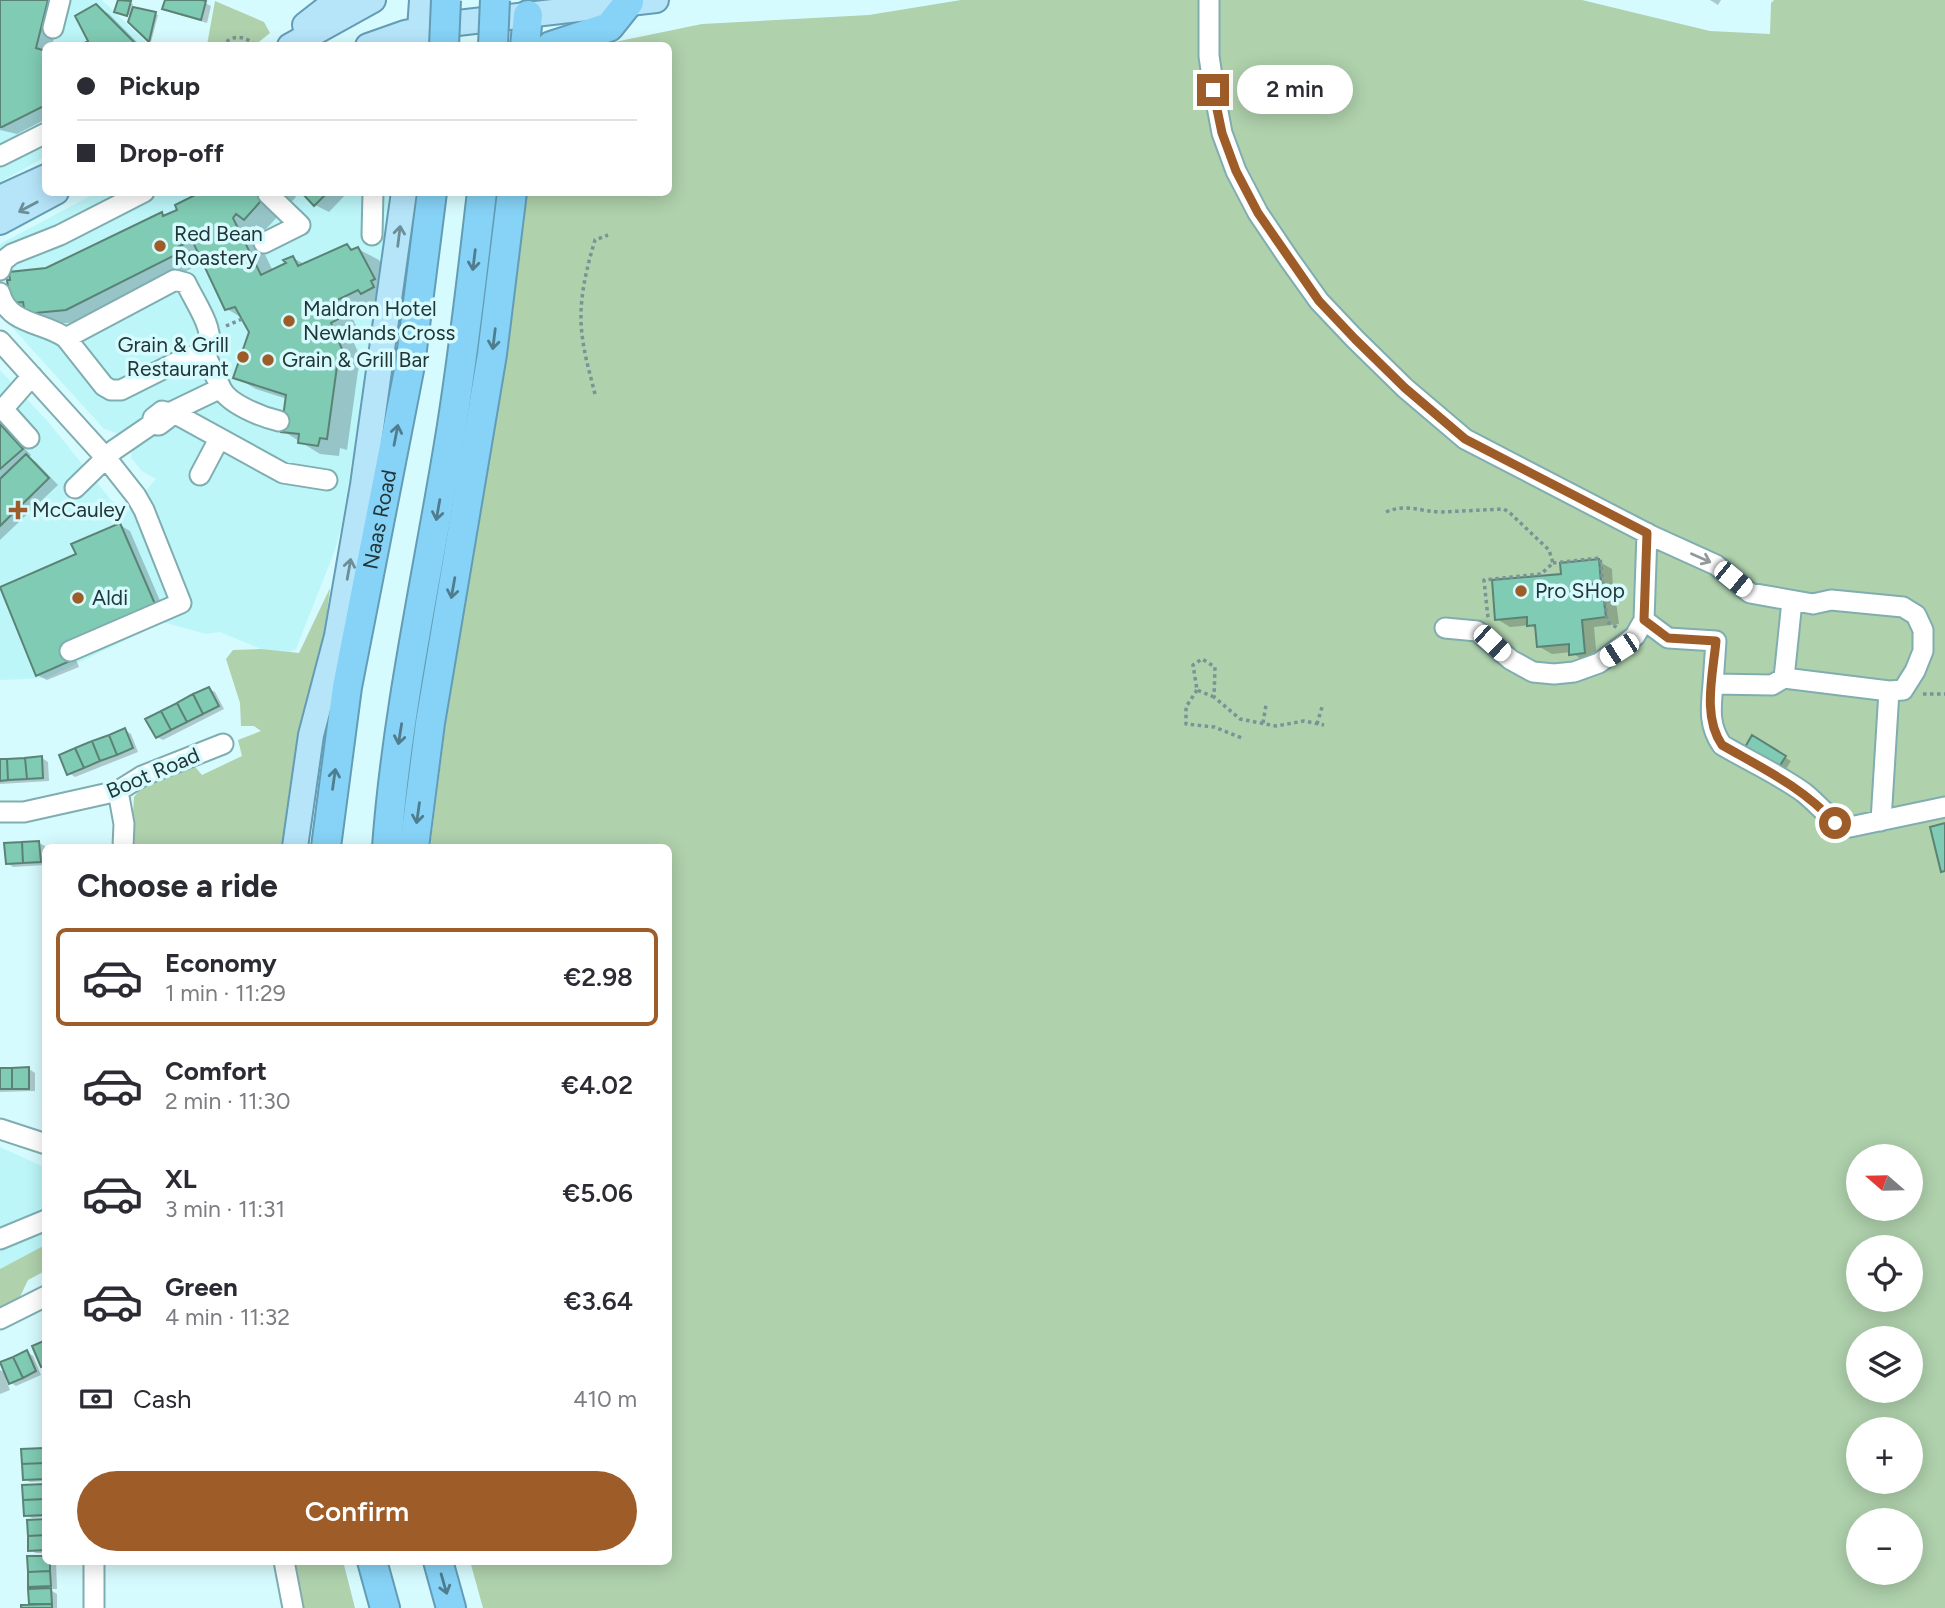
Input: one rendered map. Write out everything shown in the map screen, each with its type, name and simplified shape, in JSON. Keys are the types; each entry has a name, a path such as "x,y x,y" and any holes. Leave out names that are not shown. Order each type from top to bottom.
{"highway":[{"path":"444,42 446,0"},
{"path":"493,42 495,0"},
{"path":"563,42 609,27 629,2"},
{"path":"525,42 528,8"},
{"name":"Naas Road","path":"326,844 347,687 410,365 431,196"},
{"path":"387,844 390,800 406,692 450,441 482,196"},
{"path":"414,844 430,723 492,354 512,196"},
{"path":"307,844 319,747 337,636"},
{"path":"439,1565 451,1608"},
{"path":"371,1567 385,1608"}],"main road":[{"path":"285,42 337,0"},
{"path":"297,42 373,0"},
{"path":"406,0 412,38"},
{"path":"412,38 422,0"},
{"path":"390,42 528,8 656,0"},
{"path":"0,198 42,179"},
{"path":"0,222 49,196"},
{"path":"295,844 311,735 337,636 363,485 403,196"}],"street":[{"path":"53,28 60,0"},
{"path":"1209,0 1209,55 1213,90 1222,133 1236,171 1258,213 1319,301 1405,388 1465,439 1647,533 1716,565 1750,593 1813,604 1830,600 1903,607 1916,615 1923,630 1923,651 1903,690 1889,691 1784,678 1772,685 1713,684"},
{"path":"0,156 42,135"},
{"path":"0,270 4,261 12,254 60,235 136,196"},
{"path":"264,243 300,225 270,196"},
{"path":"372,235 373,196"},
{"path":"0,293 16,316 29,324 57,331 66,338 104,387 111,390 121,390 187,357 205,354 210,347 212,334 182,281 174,281 66,338"},
{"path":"1,344 106,458 145,510 181,603 70,651"},
{"path":"205,354 224,396 263,418 279,421"},
{"path":"29,438 3,409 32,376"},
{"path":"171,413 221,388"},
{"path":"75,488 106,458 152,424 153,418 162,411 171,413 283,473 327,480"},
{"path":"200,475 219,439"},
{"path":"1445,628 1477,631 1510,660 1534,672 1574,672 1599,663 1639,628 1647,533"},
{"path":"1784,678 1792,601"},
{"path":"1639,628 1668,638 1716,641 1710,720 1714,734 1722,745 1801,791 1835,823 1850,827 1945,807"},
{"path":"1881,821 1889,691"},
{"name":"Boot Road","path":"0,812 24,812 118,791 142,776 223,744"},
{"path":"118,791 124,824 123,844"},
{"path":"0,1129 42,1143"},
{"path":"0,1239 42,1222"},
{"path":"0,1319 42,1298"},
{"path":"94,1565 94,1608"},
{"path":"285,1565 293,1608"}],"path":[{"path":"227,42 237,36 244,36 252,42"},
{"path":"595,394 581,332 582,296 595,240 608,235"},
{"path":"1386,512 1397,507 1424,508 1437,512 1504,509 1549,550 1553,563"},
{"path":"1477,631 1488,618 1484,580 1541,573 1553,563 1600,558 1607,622 1639,628"},
{"path":"1214,696 1215,667 1202,659 1193,665 1197,690 1186,707 1186,724 1214,727 1242,738"},
{"path":"1197,690 1214,696 1240,719 1276,726 1304,721 1324,726"},
{"path":"1263,723 1266,705"},
{"path":"1317,724 1322,707"}],"shaded area":[{"path":"0,0 102,0 146,42 42,42 42,159 0,182"},
{"path":"90,196 389,196 385,255 342,524 335,550 296,649 287,653 261,649 220,632 206,634 163,622 47,678 0,680 0,370 50,424 111,500 128,511 156,479 142,471 131,458 132,447 119,434 104,429 0,314 0,244"},
{"path":"0,1147 42,1166 42,1247 0,1269"}],"green space":[{"path":"961,0 1582,0 1710,31 1770,34 1771,3 1774,0 1945,0 1945,1608 483,1608 471,1565 672,1565 672,844 430,844 445,729 507,342 524,196 672,196 672,42 615,42 702,24 869,15"},
{"path":"215,1 264,22 270,33 259,42 208,42"},
{"path":"330,588 320,671 292,844 131,844 134,797 144,784 191,762 202,775 242,756 238,740 261,731 254,726 241,726 240,703 226,659 233,650 261,649 299,653"},
{"path":"42,1247 42,1273 28,1280 19,1299 0,1308 0,1269"},
{"path":"296,1565 344,1565 355,1608 303,1608"}],"building":[{"path":"0,0 48,0 36,48 42,50 42,107 0,127"},
{"path":"118,0 131,1 127,16 114,12"},
{"path":"165,0 206,1 201,20 162,9"},
{"path":"96,4 134,42 86,42 75,16"},
{"path":"133,7 156,12 149,42 128,22"},
{"name":"Maldron Hotel Newlands Cross","path":"193,196 265,196 244,220 236,214 233,218 261,275 286,263 283,260 293,256 298,266 347,244 351,250 358,247 375,279 371,281 374,287 361,294 358,290 331,303 338,319 331,323 342,349 338,359 327,439 320,438 318,446 298,443 299,434 281,432 286,395 233,378 249,332 235,307 225,310 192,240 178,247 181,252 66,310 25,314 23,302 10,303 7,280 10,280 9,272 46,268 162,212 163,216 177,210 175,205"},
{"path":"305,196 324,196 314,206"},
{"path":"0,424 23,449 0,469"},
{"path":"26,454 49,478 0,526 0,479"},
{"name":"Aldi","path":"120,523 155,604 63,645 70,661 36,676 0,587 76,554 71,544"},
{"path":"1599,559 1601,583 1586,584 1587,594 1603,593 1606,617 1582,620 1585,653 1569,655 1569,644 1537,647 1535,625 1527,626 1527,617 1495,620 1492,580 1561,574 1560,563"},
{"path":"209,687 219,706 203,714 193,694"},
{"path":"193,694 203,714 187,722 177,703"},
{"path":"177,703 187,722 171,730 161,711"},
{"path":"161,711 171,730 156,738 145,719"},
{"path":"125,728 133,748 117,755 109,735"},
{"path":"109,735 117,755 100,761 92,741"},
{"path":"1752,735 1786,756 1777,770 1744,749"},
{"path":"92,741 100,761 84,768 75,748"},
{"path":"75,748 84,768 67,775 59,755"},
{"path":"42,756 43,778 27,779 25,758"},
{"path":"25,758 27,779 8,780 7,759"},
{"path":"0,759 7,759 8,780 0,781"},
{"path":"1945,823 1945,871 1941,872 1930,827"},
{"path":"39,841 41,862 23,863 22,842"},
{"path":"22,842 23,863 6,864 4,843"},
{"path":"29,1067 29,1089 12,1089 12,1068"},
{"path":"0,1068 12,1068 12,1089 0,1089"},
{"path":"42,1342 42,1367 41,1367 32,1346"},
{"path":"27,1350 36,1371 23,1378 13,1357"},
{"path":"13,1357 23,1378 9,1384 0,1362"},
{"path":"42,1448 42,1463 22,1464 21,1449"},
{"path":"42,1463 42,1479 23,1480 22,1464"},
{"path":"42,1484 42,1499 23,1500 22,1485"},
{"path":"42,1499 42,1515 24,1516 23,1500"},
{"path":"42,1519 42,1535 28,1536 27,1520"},
{"path":"42,1535 42,1550 28,1551 28,1536"},
{"path":"27,1556 42,1556 42,1565 50,1565 50,1571 28,1572"},
{"path":"50,1571 51,1586 28,1587 28,1572"},
{"path":"51,1588 52,1604 29,1604 28,1589"},
{"path":"52,1604 52,1608 21,1608 21,1605"}],"place":[{"name":"Red Bean Roastery","path":"160,246"},
{"name":"Maldron Hotel Newlands Cross","path":"289,321"},
{"name":"Grain & Grill Restaurant","path":"243,357"},
{"name":"Grain & Grill Bar","path":"268,360"},
{"name":"McCauley","path":"18,510"},
{"name":"Pro SHop","path":"1521,591"},
{"name":"Aldi","path":"78,598"}],"route":[{"path":"1213,90 1222,133 1236,171 1258,213 1319,301 1405,388 1465,439 1647,533 1644,557 1644,620 1668,638 1716,641 1710,720 1714,734 1722,745 1801,791 1835,823"}]}
